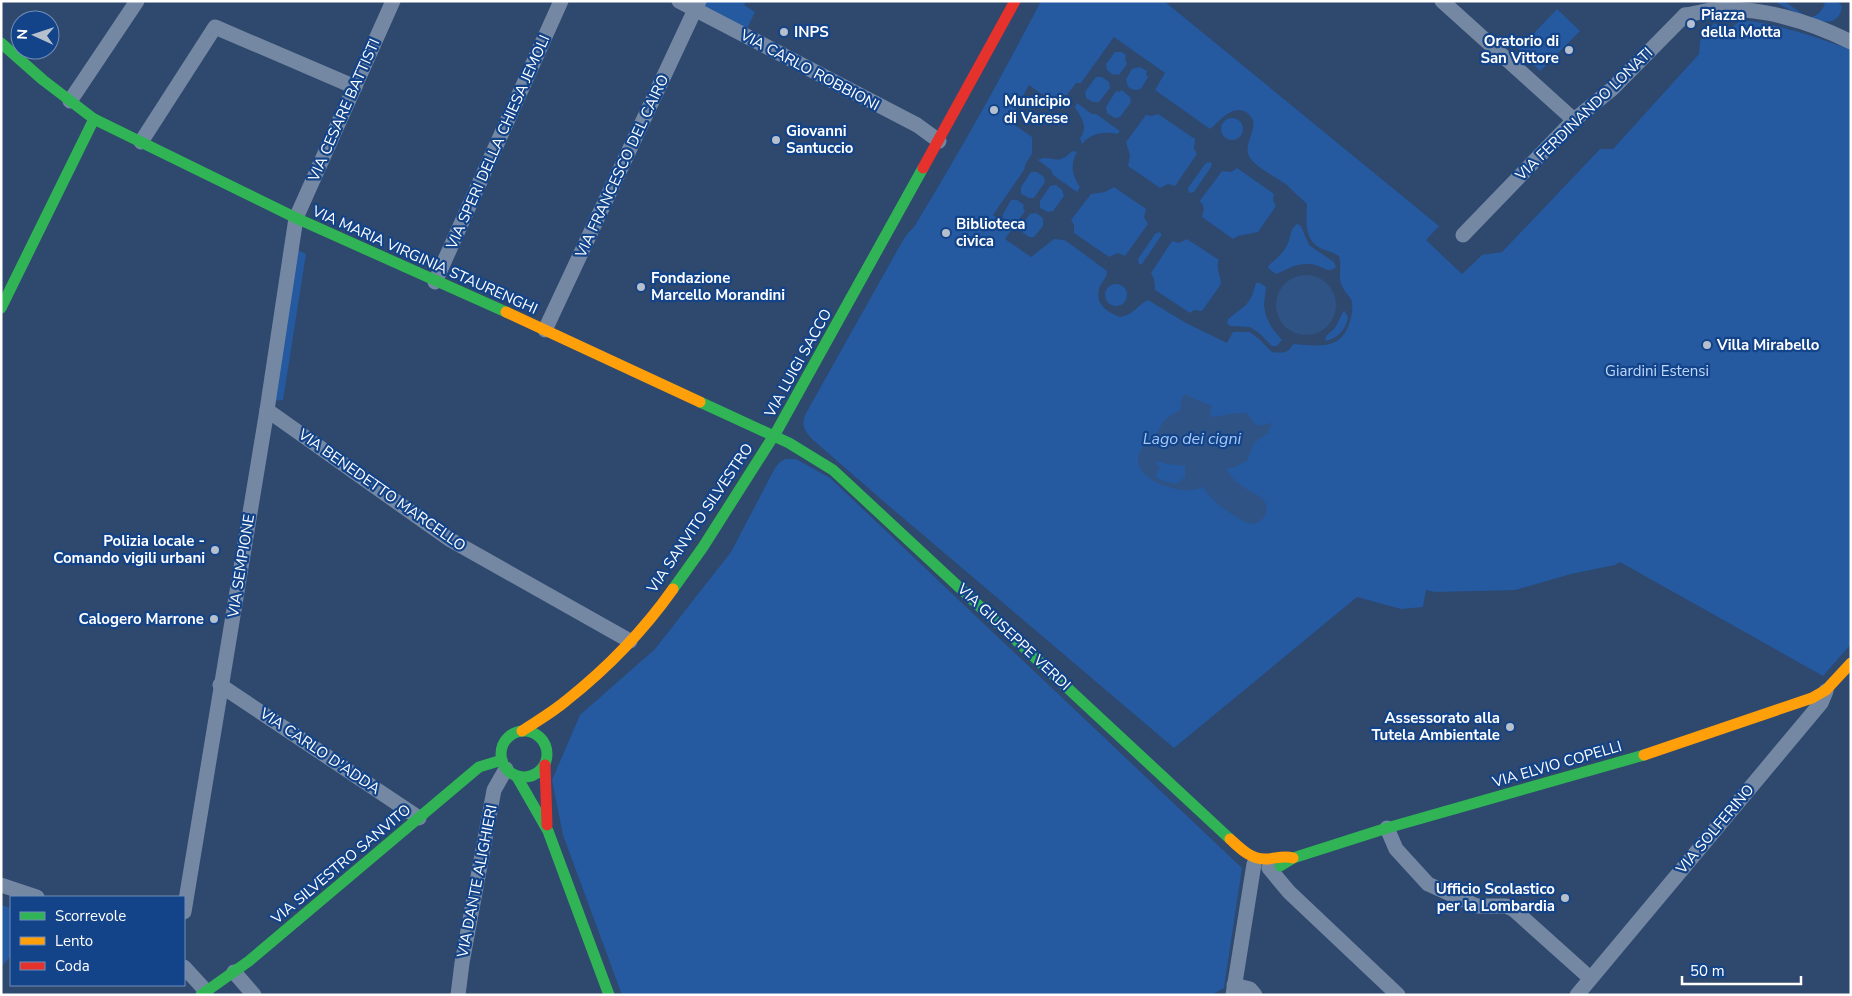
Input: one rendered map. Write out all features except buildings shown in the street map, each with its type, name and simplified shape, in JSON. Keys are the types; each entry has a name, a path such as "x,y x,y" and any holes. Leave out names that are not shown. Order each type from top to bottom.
{"main road":[{"name":"VIA LUIGI SACCO","path":"937,140 1011,1"},
{"name":"VIA LUIGI SACCO","path":"773,436 1015,1"},
{"name":"VIA MARIA VIRGINIA STAURENGHI","path":"1,43 94,119 296,218 545,330 773,436"},
{"path":"1,308 94,119"},
{"name":"VIA SANVITO SILVESTRO","path":"522,731 566,701 599,672 630,641 665,601 703,547 773,436"},
{"name":"VIA GIUSEPPE VERDI","path":"773,436 789,443 833,470 1249,858"},
{"name":"VIA SOLFERINO","path":"1826,690 1851,663"},
{"name":"VIA ELVIO COPELLI","path":"1269,868 1283,865 1293,858 1387,828 1663,750 1812,698 1826,690"},
{"path":"560,719 566,701"},
{"path":"548,831 546,747 537,735 522,731 514,733 503,744 508,769 548,831 609,995"},
{"path":"508,769 525,778 540,772 554,737"},
{"name":"VIA SILVESTRO SANVITO","path":"203,993 249,961 479,767 508,769"},
{"name":"VIA ELVIO COPELLI","path":"1249,858 1263,859 1286,856 1293,858"},
{"path":"1249,858 1269,868"}],"street":[{"path":"70,101 138,1"},
{"name":"VIA CESARE BATTISTI","path":"296,218 392,1"},
{"name":"VIA SPERI DELLA CHIESA JEMOLI","path":"435,282 561,1"},
{"name":"VIA CARLO ROBBIONI","path":"679,1 697,6 750,38 917,126 937,140"},
{"path":"1442,1 1574,120"},
{"name":"VIA FRANCESCO DEL CAIRO","path":"545,330 697,6"},
{"path":"1687,8 1755,11 1790,18 1835,34 1851,42"},
{"name":"VIA FERDINANDO LONATI","path":"1463,235 1574,120 1612,89 1687,8"},
{"path":"141,142 215,27 355,87"},
{"name":"VIA SEMPIONE","path":"185,906 267,410 296,218"},
{"name":"VIA BENEDETTO MARCELLO","path":"267,410 449,540 630,641"},
{"name":"VIA CARLO D'ADDA","path":"220,685 419,818"},
{"name":"VIA SOLFERINO","path":"1577,995 1822,703 1826,690"},
{"name":"VIA DANTE ALIGHIERI","path":"458,995 462,963 494,790 508,769"},
{"path":"1387,828 1396,849 1428,884 1476,905 1506,906 1513,909 1590,978"},
{"path":"1249,858 1233,990 1250,989 1255,995"},
{"path":"1269,868 1288,892 1398,995"},
{"path":"1,885 34,896"},
{"path":"185,968 203,993"},
{"path":"234,972 254,995"}],"green space":[{"path":"704,1 746,1 744,5 755,12 746,31 702,7"},
{"name":"Giardini Estensi","path":"1041,1 1164,1 1439,226 1426,240 1462,274 1482,255 1502,252 1600,149 1613,149 1699,54 1700,41 1714,23 1730,29 1741,20 1769,24 1849,49 1851,51 1851,644 1823,676 1620,562 1615,565 1571,574 1515,590 1435,592 1426,590 1423,607 1401,609 1357,597 1174,748 812,439 804,425 805,415 902,242 914,227 947,171","holes":["1114,37 1165,73 1155,90 1210,129 1231,112 1236,110 1246,112 1251,117 1253,123 1248,146 1250,158 1262,169 1287,185 1307,204 1307,229 1311,240 1320,248 1339,256 1341,283 1352,302 1351,319 1343,336 1337,341 1324,345 1293,344 1287,351 1282,353 1272,352 1250,332 1233,332 1227,343 1186,323 1148,300 1129,314 1121,317 1104,308 1099,300 1099,289 1107,271 1069,243 1064,240 1054,239 1031,257 1005,239 1012,229 993,215 1024,170 1032,154 1032,137 1009,121 1029,85 1056,104 1061,95 1067,95 1076,83 1081,83"]},
{"path":"1774,1 1784,1 1807,18 1791,10"},
{"path":"1825,1 1837,1 1842,6 1839,16 1832,21 1823,22 1808,18 1820,12"},
{"path":"1557,9 1580,31 1540,71 1518,50"},
{"path":"1115,52 1122,52 1126,55 1127,64 1119,75 1113,75 1107,70 1106,64"},
{"path":"1140,67 1147,71 1148,77 1141,89 1134,90 1128,87 1126,79 1132,69"},
{"path":"1096,77 1102,77 1109,82 1110,88 1099,102 1093,102 1086,98 1085,92"},
{"path":"1122,90 1130,97 1131,102 1120,117 1115,118 1107,113 1106,107 1116,91"},
{"path":"1077,103 1120,131 1117,134 1103,133 1094,135 1082,144 1080,138 1083,134 1084,126 1082,118 1075,107"},
{"path":"1158,114 1195,139 1194,149 1197,154 1175,186 1168,184 1160,188 1128,166 1130,156 1126,142 1146,115"},
{"path":"1232,118 1240,121 1243,129 1240,137 1232,140 1224,137 1221,129 1224,121"},
{"path":"1072,151 1077,152 1073,165 1075,179 1080,187 1077,192 1053,175 1051,170 1038,160 1042,158 1062,159"},
{"path":"1208,162 1212,163 1211,167 1194,192 1189,193 1188,188"},
{"path":"1237,168 1274,194 1273,200 1276,206 1258,232 1238,236 1233,239 1202,217 1204,209 1202,203 1199,202 1222,171 1231,172"},
{"path":"1031,172 1037,172 1044,177 1045,182 1034,198 1021,194 1021,187"},
{"path":"1056,185 1062,190 1064,196 1053,211 1048,212 1040,208 1040,201 1050,186"},
{"path":"1114,187 1146,209 1144,217 1148,224 1125,256 1118,253 1109,257 1074,233 1074,225 1071,220 1091,194 1105,192"},
{"path":"1011,200 1017,200 1024,205 1025,211 1016,223 1011,223 1003,218 1003,214"},
{"path":"1036,213 1043,218 1043,226 1034,237 1029,237 1022,232 1021,226 1030,214"},
{"path":"1297,224 1301,226 1309,245 1334,262 1336,267 1327,270 1314,264 1300,264 1276,274 1268,268 1284,250 1292,230"},
{"path":"1159,232 1161,236 1142,264 1139,264 1138,259 1155,234"},
{"path":"1187,239 1219,260 1218,269 1221,284 1202,311 1194,310 1190,313 1155,290 1154,279 1151,273 1172,241 1179,243"},
{"path":"296,249 306,254 283,400 272,401"},
{"path":"1256,283 1266,287 1264,306 1266,316 1272,328 1282,340 1277,346 1272,346 1250,327 1230,326 1227,323 1228,319 1246,305 1252,296"},
{"path":"1116,284 1124,287 1127,295 1124,303 1116,306 1108,303 1105,295 1108,287"},
{"path":"1344,310 1348,317 1343,330 1333,338 1325,341 1326,336 1335,328"},
{"path":"785,459 796,459 830,478 1242,868 1224,988 1211,995 622,995 563,835 552,780 580,715 655,649 731,552 775,468"},
{"path":"1,905 10,908 10,957 1,967"}],"water":[{"path":"1300,275 1312,275 1323,280 1331,288 1336,299 1334,317 1323,330 1312,335 1300,335 1289,330 1281,322 1276,311 1276,299 1281,288 1289,280"},
{"name":"Lago dei cigni","path":"1186,394 1212,406 1210,415 1212,417 1247,413 1257,426 1272,423 1268,433 1254,443 1247,461 1232,468 1211,471 1206,475 1201,488 1184,490 1173,488 1153,480 1145,474 1140,467 1138,459 1142,448 1156,434 1165,420 1180,410 1182,397","holes":["1158,461 1185,466 1185,477 1176,484 1160,480 1155,476 1160,468 1156,464"]}],"waterway":[{"name":"Lago dei cigni","path":"1211,471 1223,489 1233,498 1252,509"}],"traffic: fast":[{"path":"1,43 43,80 94,119 296,218 506,312"},
{"path":"1,308 94,119"},
{"path":"673,589 703,547 778,429 923,168"},
{"path":"700,402 789,443 833,470 1230,839"},
{"path":"520,731 528,731 537,735 543,741 547,754 543,767 537,773 528,777 520,777 511,773 505,767 501,758 501,750 505,741 511,735 520,731"},
{"path":"1280,866 1293,858 1387,828 1644,755"},
{"path":"201,995 249,961 479,767 502,760"},
{"path":"517,777 548,831 609,995"}],"traffic: slow":[{"path":"506,312 700,402"},
{"path":"522,731 556,708 596,675 637,634 673,589"},
{"path":"1644,755 1812,698 1826,690 1851,663"},
{"path":"1230,839 1246,852 1260,859 1293,858"}],"traffic: jam":[{"path":"923,168 1015,1"},
{"path":"545,765 547,825"}],"place":[{"name":"Piazza della Motta","path":"1691,24"},
{"name":"INPS","path":"784,32"},
{"name":"Oratorio di San Vittore","path":"1569,50"},
{"name":"Municipio di Varese","path":"994,110"},
{"name":"Giovanni Santuccio","path":"776,140"},
{"name":"Biblioteca civica","path":"946,233"},
{"name":"Fondazione Marcello Morandini","path":"641,287"},
{"name":"Villa Mirabello","path":"1707,345"},
{"name":"Polizia locale - Comando vigili urbani","path":"215,550"},
{"name":"Calogero Marrone","path":"214,619"},
{"name":"Assessorato alla Tutela Ambientale","path":"1510,727"},
{"name":"Ufficio Scolastico per la Lombardia","path":"1565,898"}]}
